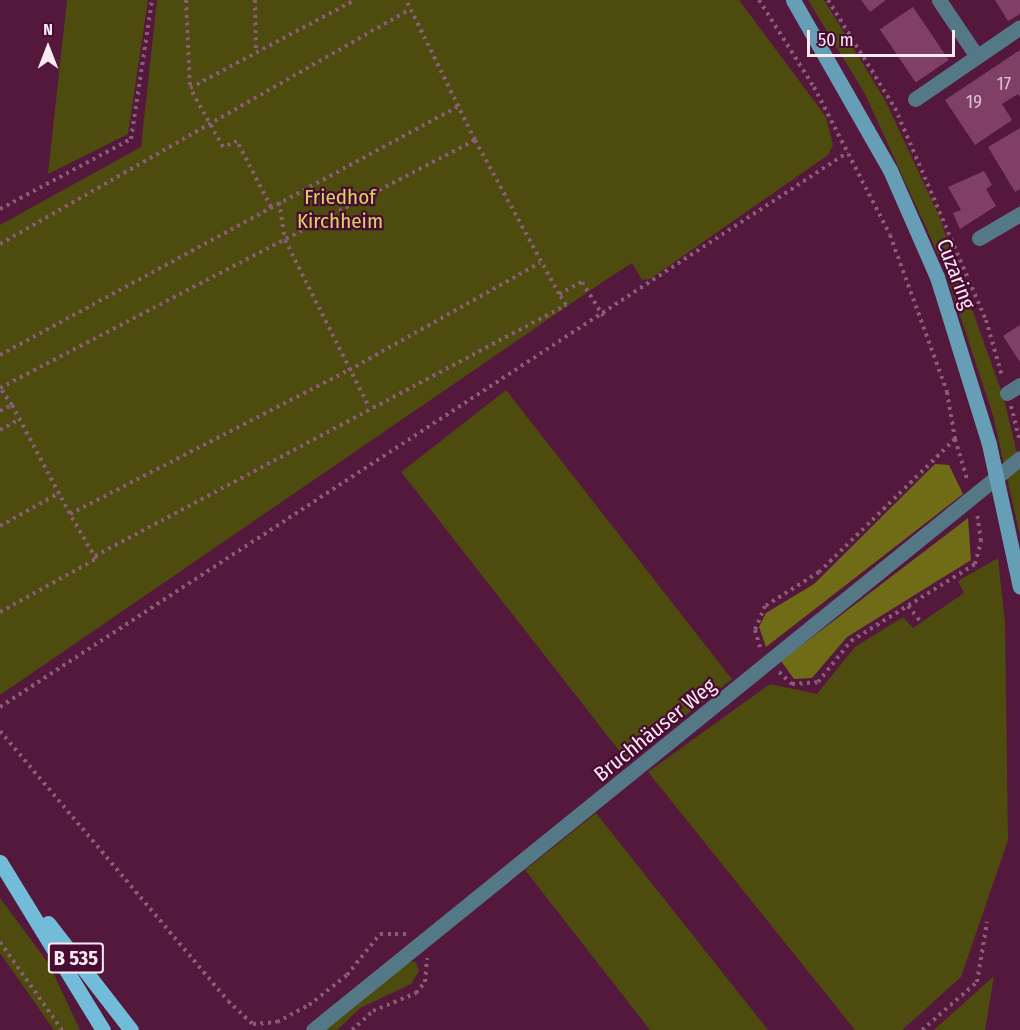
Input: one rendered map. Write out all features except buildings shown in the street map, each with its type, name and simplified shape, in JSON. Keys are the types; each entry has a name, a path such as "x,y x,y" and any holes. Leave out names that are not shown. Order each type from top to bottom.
{"main road":[{"name":"Cuzaring","path":"793,0 890,170 938,278 989,444 1020,587"},
{"name":"B 535","path":"0,862 131,1030"},
{"name":"B 535","path":"18,887 103,1030"}],"street":[{"path":"939,0 976,55"},
{"path":"915,99 1020,27"},
{"path":"979,238 1020,214"},
{"name":"Bruchhäuser Weg","path":"313,1030 1020,458"}],"path":[{"path":"0,209 131,139 152,0"},
{"path":"186,0 190,88 223,147 237,141 271,207"},
{"path":"255,0 256,53"},
{"path":"190,88 355,0"},
{"path":"0,612 95,556 369,407 566,305 540,263 457,107 407,11 406,0"},
{"path":"759,0 814,87 890,235 947,392 955,439 803,585"},
{"path":"828,0 895,108 1014,389 1020,444"},
{"path":"0,244 209,122 407,11"},
{"path":"0,355 457,107"},
{"path":"95,556 58,493 20,419 0,388 475,140"},
{"path":"0,707 603,316 848,152"},
{"path":"279,202 285,240 369,407"},
{"path":"70,514 349,370 540,263"},
{"path":"559,294 582,282 603,316"},
{"path":"0,411 12,405"},
{"path":"0,430 20,419"},
{"path":"0,526 58,493"},
{"path":"908,606 921,622"},
{"path":"0,730 228,1001 253,1024 278,1022 309,1005 348,975 380,934 391,931 423,940 425,982 416,993 373,1011 352,1030"},
{"path":"922,1030 977,982 987,922"},
{"path":"0,942 62,1030"}],"green space":[{"path":"67,0 148,0 128,134 48,174"},
{"name":"Friedhof Kirchheim","path":"157,0 739,0 826,117 833,145 828,155 650,279 642,280 632,263 604,281 0,695 0,225 141,147"},
{"path":"808,0 824,0 885,100 939,216 1004,399 1020,466 1020,536 993,415 944,267 865,94"},
{"path":"506,390 732,679 627,761 401,472"},
{"path":"998,558 1005,623 1008,840 961,977 902,1030 855,1030 648,772 770,684 817,694 855,647 903,617 913,628 964,593 958,581"},
{"path":"596,813 768,1030 650,1030 525,870"},
{"path":"0,898 49,964 80,1030 54,1030 0,953"},
{"path":"408,961 416,962 419,971 411,984 360,1008 337,1030 322,1030"},
{"path":"994,976 985,1030 934,1030"}],"shaded area":[{"path":"935,464 949,465 963,494 766,647 759,627 766,613 814,584"},
{"path":"968,518 971,560 847,637 812,678 794,679 781,661"}]}
